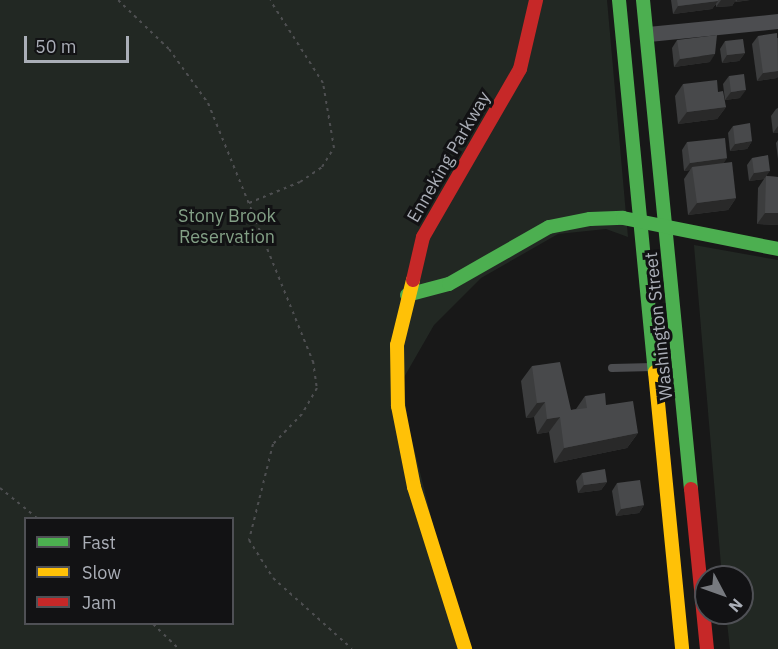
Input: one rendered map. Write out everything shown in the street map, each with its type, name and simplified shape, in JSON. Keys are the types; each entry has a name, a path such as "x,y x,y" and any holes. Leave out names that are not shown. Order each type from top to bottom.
{"main road":[{"name":"Enneking Parkway","path":"465,649 427,537 398,406 397,345 407,295 423,237 520,69 536,0"},
{"name":"Washington Street","path":"619,0 682,649"},
{"name":"Washington Street","path":"643,0 668,232 707,649"},
{"path":"407,295 449,284 549,227 590,219 639,222 668,232 778,249"}],"street":[{"path":"648,34 778,21"}],"lane":[{"path":"612,368 654,367"}],"path":[{"path":"118,0 169,49 208,103 313,361 317,388 302,414 273,444 249,540 273,578 352,649"},
{"path":"249,203 300,182 322,167 333,148 323,83 270,0"},
{"path":"0,488 35,517"},
{"path":"154,625 179,649"}],"green space":[{"name":"Stony Brook Reservation","path":"0,0 607,0 628,237 606,229 558,234 481,278 434,325 403,379 408,424 464,649 0,649"},
{"path":"694,245 778,260 778,649 730,649 727,625 754,625 754,565 721,565"}],"building":[{"path":"677,0 718,0 718,1 678,6"},
{"path":"777,33 778,71 763,73 758,36"},
{"path":"717,35 715,54 680,59 677,40"},
{"path":"743,39 745,53 727,55 725,41"},
{"path":"744,74 746,90 731,92 729,76"},
{"path":"717,80 718,92 723,91 726,107 687,112 683,84"},
{"path":"750,123 752,141 735,144 733,126"},
{"path":"725,138 727,158 690,163 687,142"},
{"path":"768,155 770,171 754,173 752,158"},
{"path":"732,162 736,198 697,203 692,167"},
{"path":"766,176 778,177 778,213 765,213"},
{"path":"560,362 571,410 587,408 585,396 605,393 606,405 633,401 638,433 564,448 560,417 547,419 545,402 537,403 532,366"},
{"path":"605,469 607,482 584,485 582,473"},
{"path":"640,480 644,505 621,509 617,483"}],"traffic: fast":[{"path":"619,0 655,372"},
{"path":"643,0 691,489"},
{"path":"407,295 449,284 549,227 590,219 623,218 778,249"}],"traffic: slow":[{"path":"413,280 397,345 398,406 414,487 465,649"},
{"path":"655,372 682,649"}],"traffic: jam":[{"path":"413,280 423,237 520,69 536,0"},
{"path":"691,489 707,649"}]}
